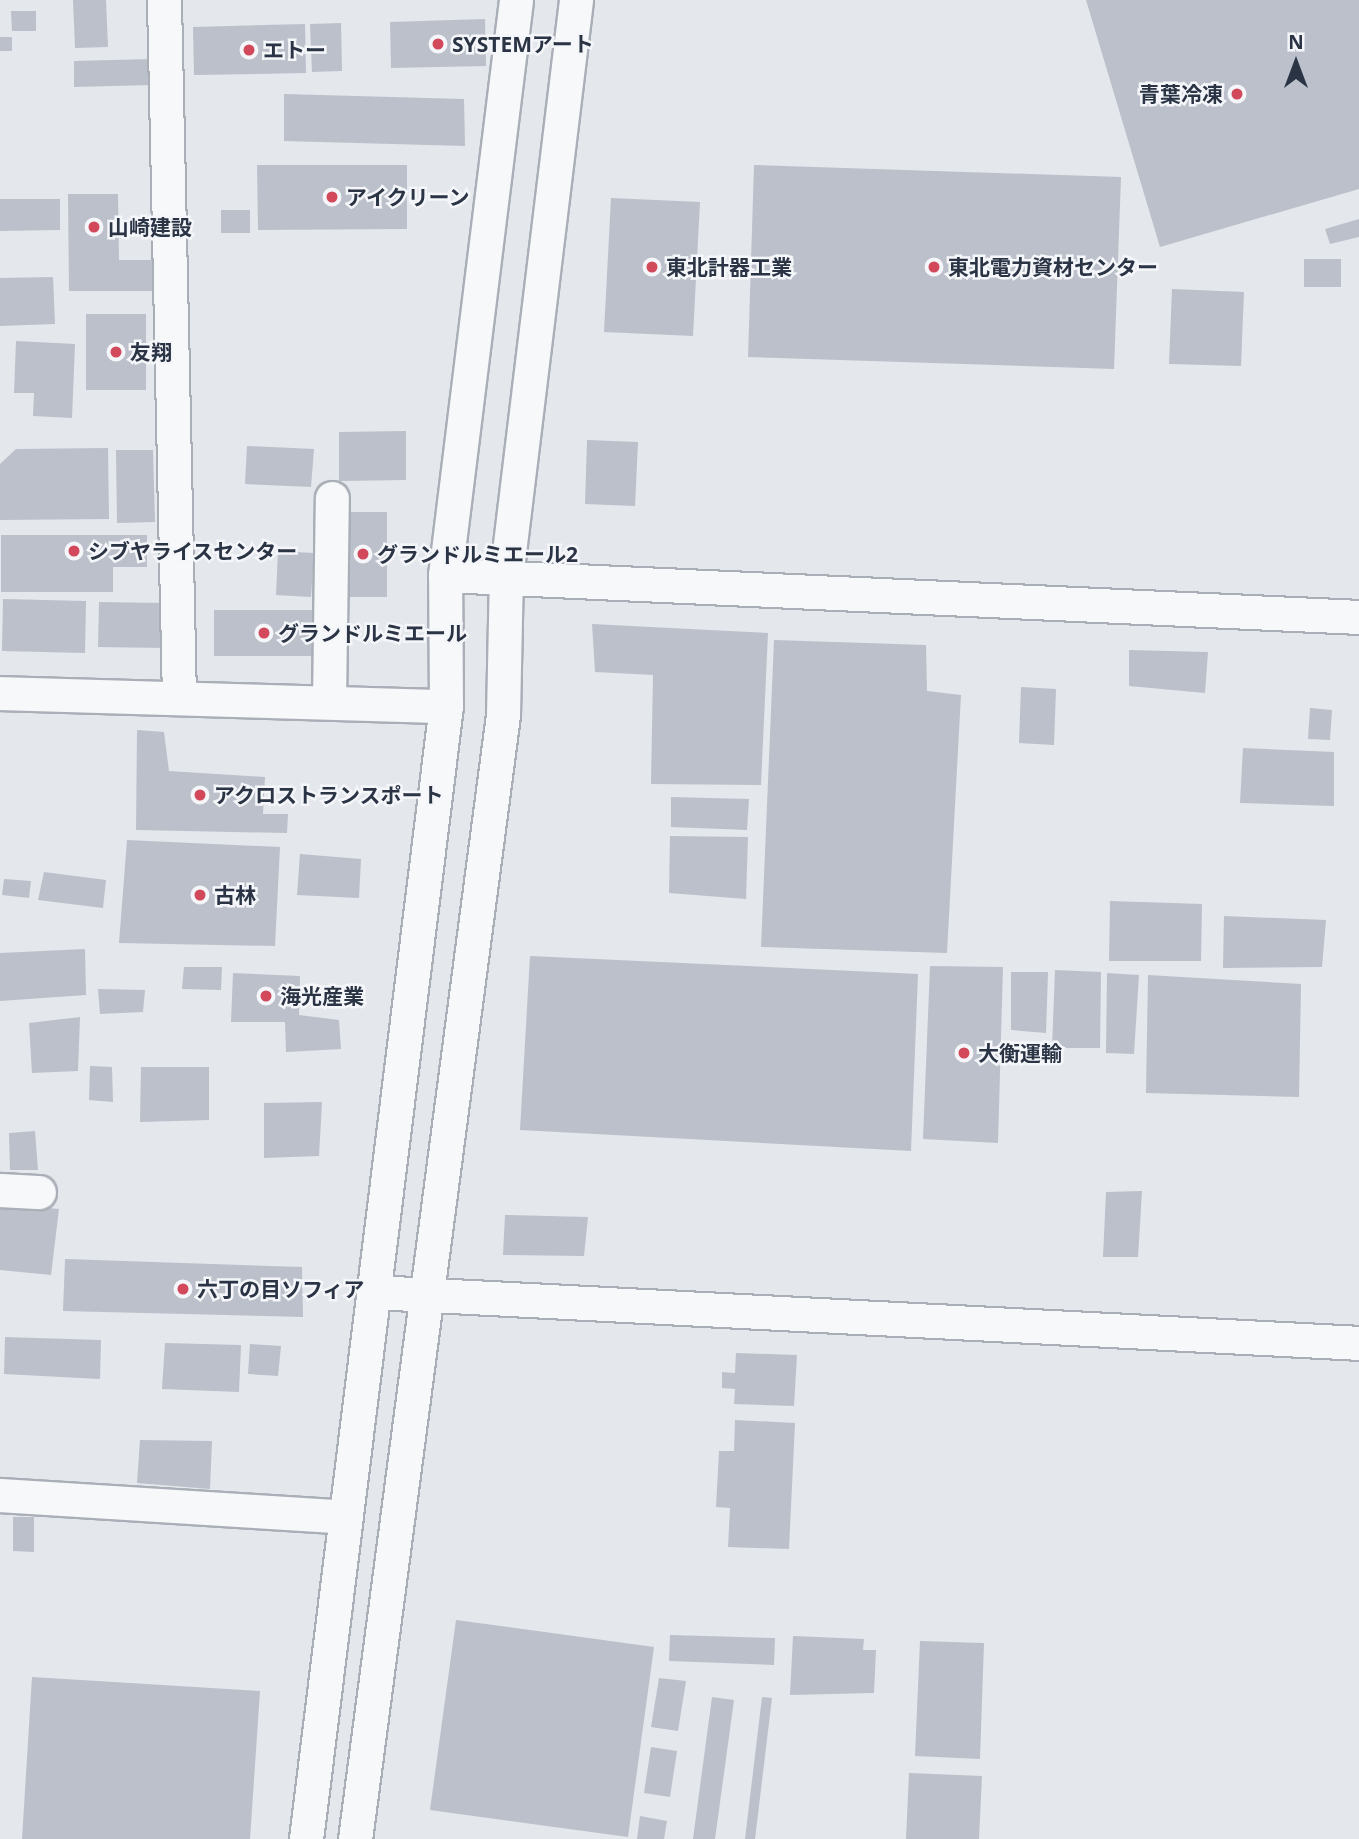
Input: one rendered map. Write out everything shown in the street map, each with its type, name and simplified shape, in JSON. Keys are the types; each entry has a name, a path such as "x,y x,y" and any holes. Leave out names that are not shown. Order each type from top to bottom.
{"street":[{"path":"164,0 179,697"},
{"path":"306,1839 446,706 445,575 516,0"},
{"path":"355,1839 431,1297 503,715 506,577 576,0"},
{"path":"329,702 332,498"},
{"path":"445,575 1359,617"},
{"path":"0,693 446,706"},
{"path":"0,1190 39,1192"},
{"path":"374,1292 1359,1343"},
{"path":"0,1495 345,1517"}],"building":[{"path":"73,0 106,0 108,47 75,48"},
{"name":"青葉冷凍","path":"1086,0 1359,0 1359,189 1160,247"},
{"path":"11,11 36,11 36,31 12,31"},
{"name":"SYSTEMアート","path":"485,19 486,66 391,68 390,22"},
{"path":"341,23 342,71 312,72 310,24"},
{"name":"エトー","path":"305,24 306,73 194,75 193,27"},
{"path":"0,37 12,37 12,51 0,51"},
{"path":"151,59 152,85 74,87 74,61"},
{"path":"284,94 464,99 465,146 284,141"},
{"name":"アイクリーン","path":"257,165 407,165 407,229 258,230"},
{"name":"東北電力資材センター","path":"754,165 1121,177 1114,369 748,357"},
{"name":"山崎建設","path":"68,194 118,194 119,260 157,260 157,291 69,291"},
{"name":"東北計器工業","path":"611,198 700,202 693,336 604,332"},
{"path":"0,199 60,199 60,230 0,231"},
{"path":"221,210 250,210 250,233 221,233"},
{"path":"1359,219 1359,237 1330,244 1325,229"},
{"path":"1304,259 1341,259 1341,287 1304,287"},
{"path":"53,277 55,324 0,326 0,278"},
{"path":"1172,289 1244,292 1241,366 1169,364"},
{"name":"友翔","path":"86,314 146,314 146,390 86,390"},
{"path":"16,341 75,344 72,418 33,416 34,393 14,393"},
{"path":"406,431 406,480 339,481 339,432"},
{"path":"587,440 638,442 635,506 585,504"},
{"path":"247,446 314,449 311,487 245,484"},
{"path":"108,448 109,519 0,520 0,464 16,449"},
{"path":"116,450 153,450 155,522 117,523"},
{"name":"グランドルミエール2","path":"338,512 387,512 387,597 339,597"},
{"name":"シブヤライスセンター","path":"1,535 147,535 147,567 113,567 113,592 1,592"},
{"path":"278,551 314,553 311,597 276,595"},
{"path":"3,599 86,601 85,653 2,651"},
{"path":"99,602 164,603 164,648 98,647"},
{"name":"グランドルミエール","path":"214,610 315,610 315,656 214,656"},
{"path":"592,624 768,633 761,785 651,784 653,675 595,672"},
{"path":"774,640 926,645 927,691 961,695 947,953 761,947"},
{"path":"1129,650 1208,652 1205,693 1129,686"},
{"path":"1021,687 1056,689 1054,745 1019,743"},
{"path":"1310,708 1332,710 1330,740 1308,739"},
{"name":"アクロストランスポート","path":"137,730 164,732 169,771 265,777 263,814 288,814 287,833 136,830"},
{"path":"1243,748 1334,752 1334,806 1240,803"},
{"path":"671,797 749,799 747,830 671,827"},
{"path":"670,836 748,837 746,899 669,893"},
{"name":"古林","path":"127,840 280,847 275,946 119,943"},
{"path":"300,854 361,859 359,898 297,895"},
{"path":"44,872 106,880 103,908 38,900"},
{"path":"4,879 31,881 29,898 2,895"},
{"path":"1110,901 1202,904 1201,961 1109,961"},
{"path":"1224,916 1326,920 1322,967 1223,968"},
{"path":"85,949 86,995 0,1001 0,953"},
{"path":"530,956 918,974 911,1151 520,1130"},
{"name":"大衡運輸","path":"930,966 1003,967 998,1143 923,1139"},
{"path":"184,967 222,967 221,990 182,989"},
{"path":"1055,970 1101,972 1100,1048 1052,1048"},
{"path":"1011,972 1048,972 1046,1033 1011,1030"},
{"name":"海光産業","path":"233,973 300,976 299,1015 339,1020 341,1049 286,1052 285,1022 231,1022"},
{"path":"1107,973 1139,975 1134,1054 1106,1053"},
{"path":"1148,975 1301,984 1299,1097 1146,1093"},
{"path":"98,989 145,990 143,1012 100,1014"},
{"path":"80,1017 78,1071 32,1073 29,1023"},
{"path":"90,1066 112,1067 113,1102 89,1100"},
{"path":"141,1067 209,1067 209,1120 140,1122"},
{"path":"322,1102 319,1156 264,1158 264,1103"},
{"path":"35,1131 38,1170 10,1170 9,1133"},
{"path":"1142,1191 1138,1257 1103,1257 1106,1192"},
{"path":"0,1204 59,1209 51,1275 0,1270"},
{"path":"505,1215 588,1217 584,1256 503,1255"},
{"name":"六丁の目ソフィア","path":"65,1259 302,1267 303,1317 63,1311"},
{"path":"5,1337 101,1340 100,1379 4,1374"},
{"path":"165,1343 241,1345 239,1392 162,1389"},
{"path":"250,1344 281,1346 278,1376 248,1374"},
{"path":"736,1353 797,1355 794,1406 734,1404 735,1389 722,1388 722,1372 735,1373"},
{"path":"735,1420 795,1423 789,1549 728,1547 730,1508 716,1507 719,1451 734,1451"},
{"path":"140,1440 212,1441 210,1489 137,1483"},
{"path":"13,1517 34,1517 34,1552 13,1551"},
{"path":"456,1620 654,1647 628,1837 430,1810"},
{"path":"670,1635 775,1638 774,1665 669,1661"},
{"path":"793,1636 864,1639 863,1650 876,1650 874,1693 790,1695"},
{"path":"920,1641 984,1643 980,1759 915,1756"},
{"path":"32,1677 260,1691 250,1839 22,1839"},
{"path":"659,1678 686,1681 678,1731 651,1727"},
{"path":"712,1697 734,1700 715,1839 693,1839"},
{"path":"762,1697 772,1698 755,1839 745,1839"},
{"path":"651,1747 677,1751 670,1797 644,1793"},
{"path":"909,1773 982,1776 979,1839 906,1839"},
{"path":"640,1816 667,1821 664,1839 637,1839"}],"place":[{"name":"SYSTEMアート","path":"438,44"},
{"name":"エトー","path":"249,50"},
{"name":"青葉冷凍","path":"1237,94"},
{"name":"アイクリーン","path":"332,197"},
{"name":"山崎建設","path":"94,227"},
{"name":"東北計器工業","path":"652,267"},
{"name":"東北電力資材センター","path":"934,267"},
{"name":"友翔","path":"116,352"},
{"name":"シブヤライスセンター","path":"74,551"},
{"name":"グランドルミエール2","path":"363,554"},
{"name":"グランドルミエール","path":"264,633"},
{"name":"アクロストランスポート","path":"200,795"},
{"name":"古林","path":"200,895"},
{"name":"海光産業","path":"266,996"},
{"name":"大衡運輸","path":"964,1053"},
{"name":"六丁の目ソフィア","path":"183,1289"}]}
